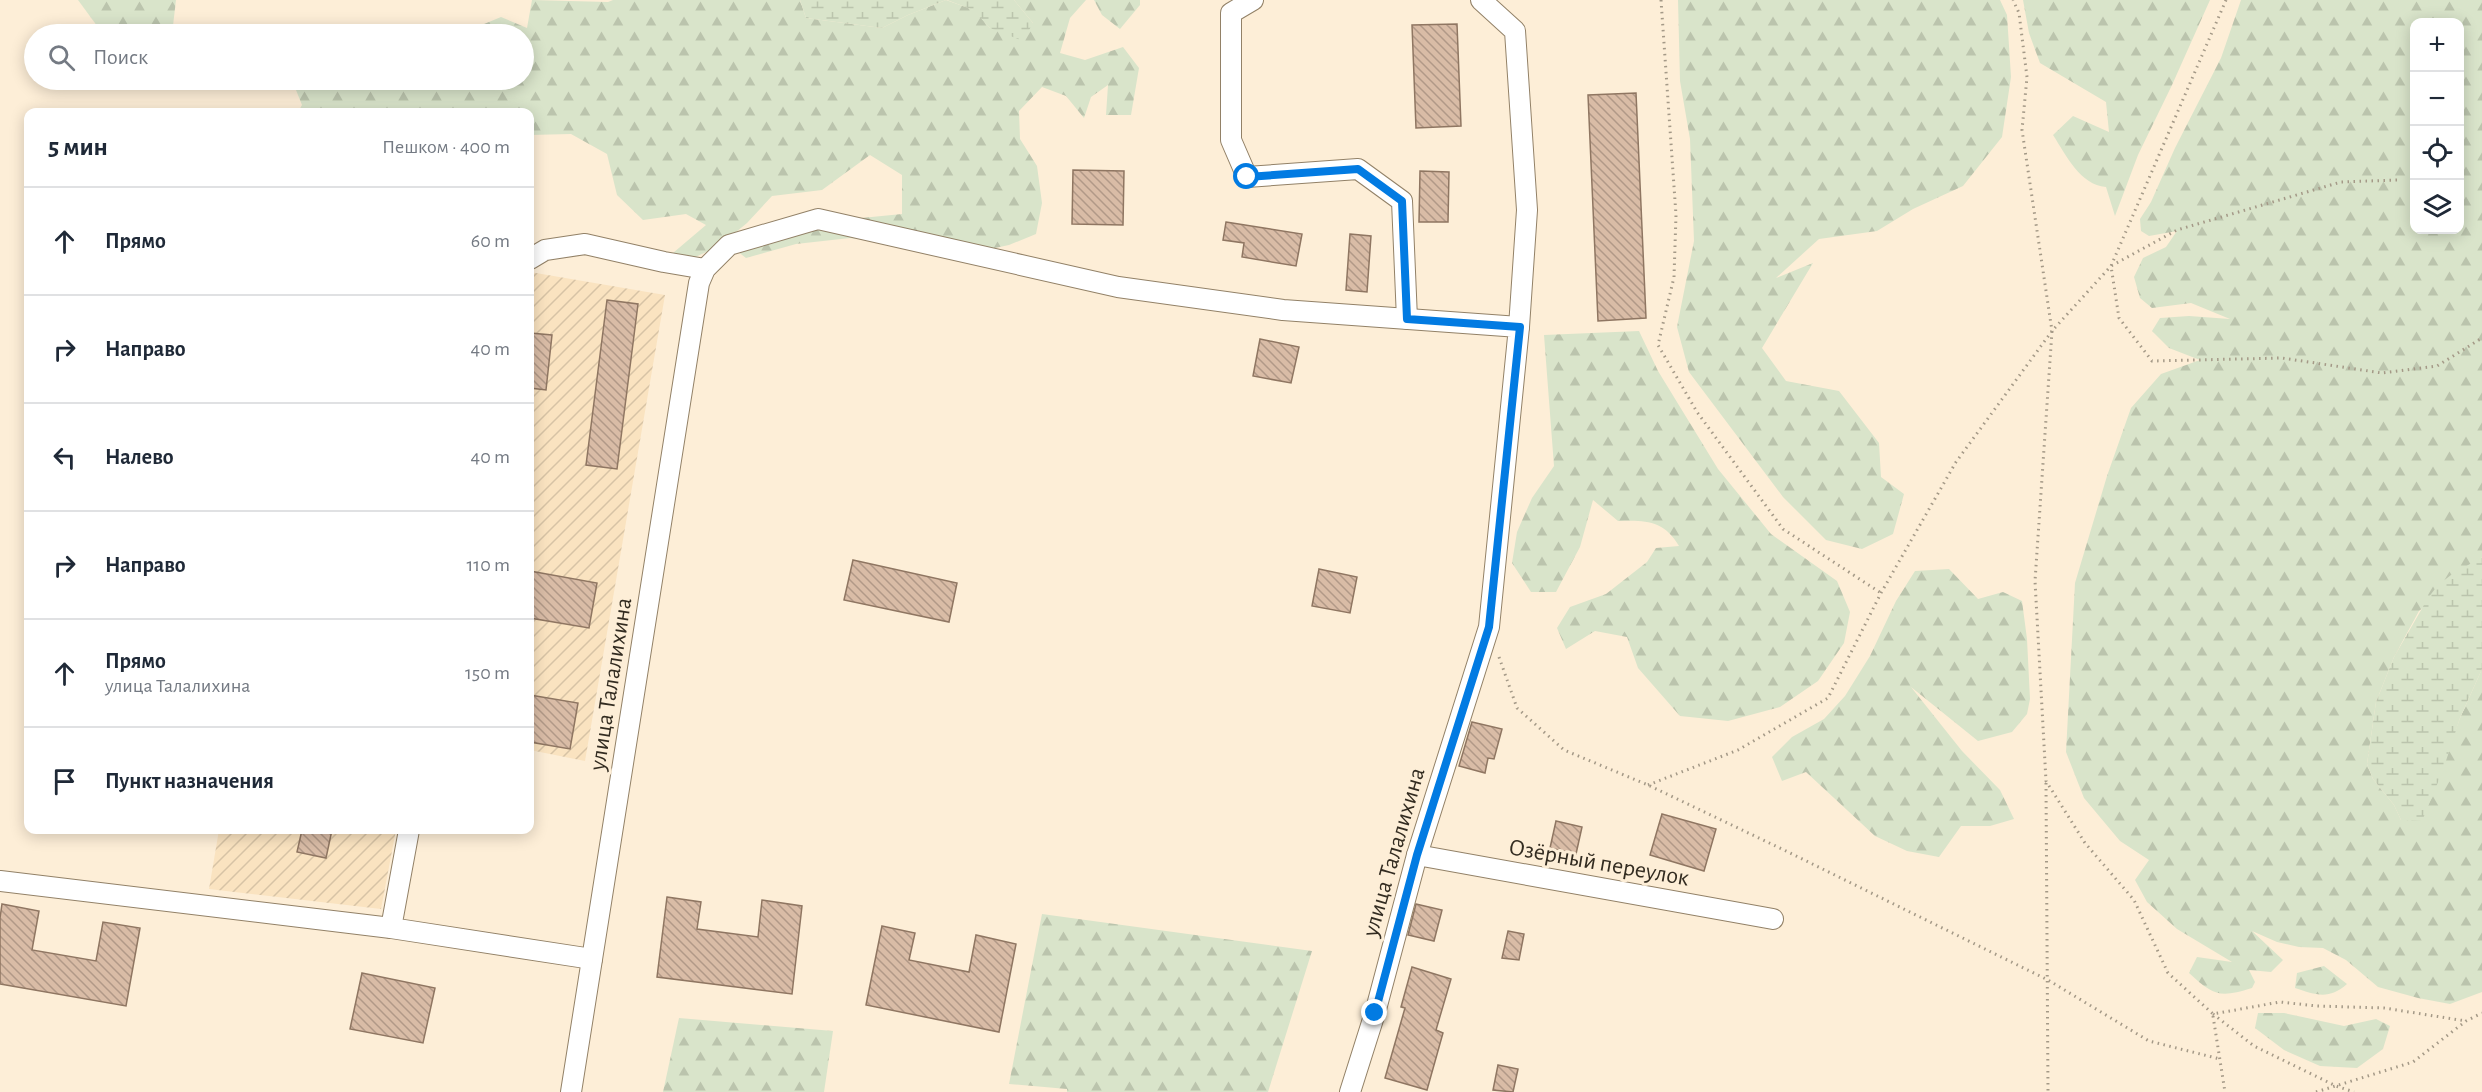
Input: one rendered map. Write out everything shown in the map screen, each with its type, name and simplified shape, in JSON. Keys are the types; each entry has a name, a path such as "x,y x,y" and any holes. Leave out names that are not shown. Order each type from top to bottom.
{"street":[{"path":"1253,0 1231,13 1231,141 1247,177 1358,169 1402,201 1407,319"},
{"name":"улица Талалихина","path":"1350,1092 1375,1013 1417,855 1489,627 1520,327 1527,210 1515,30 1482,0"},
{"path":"534,257 545,250 585,244 664,262 702,276 729,245 818,219 1118,287 1283,310 1520,327"},
{"name":"улица Талалихина","path":"571,1092 702,276"},
{"path":"391,928 408,834"},
{"name":"Озёрный переулок","path":"1417,855 1773,919"},
{"path":"0,881 391,928 592,959"}],"path":[{"path":"1661,0 1676,215 1674,277 1658,345 1697,412 1783,529 1881,593"},
{"path":"2013,0 2019,13 2027,77 2022,130 2052,331 2035,581 2046,781 2048,1092"},
{"path":"1648,785 1738,750 1828,698 1881,593 1956,462 2052,331 2111,266 2226,0"},
{"path":"2111,266 2178,230 2341,183 2397,180"},
{"path":"2111,266 2119,318 2152,361 2282,358 2382,373 2437,366 2482,338"},
{"path":"1489,627 1517,708 1564,750 1648,785 2048,980 2149,1041 2220,1059"},
{"path":"2046,781 2085,843 2134,900 2168,973 2213,1014 2254,1046 2336,1086 2354,1092"},
{"path":"2213,1014 2280,1002 2317,1006 2384,1008 2466,1021"},
{"path":"2316,1092 2413,1062 2466,1021 2482,1013"},
{"path":"2213,1014 2225,1092"}],"shaded area":[{"path":"534,273 665,295 585,761 534,751"},
{"path":"218,834 395,834 381,909 209,889"}],"green space":[{"path":"78,0 176,0 173,24 96,24"},
{"path":"532,0 608,2 613,0 800,0 806,18 882,28 946,0 974,10 990,28 1033,23 1014,0 1086,0 1070,18 1060,53 1085,60 1123,47 1139,68 1131,115 1106,115 1108,85 1091,97 1084,118 1066,96 1042,87 1019,111 1020,139 1037,166 1042,203 1036,234 1009,245 976,252 850,238 796,244 746,258 737,251 770,227 902,214 902,175 870,155 822,190 772,196 747,223 719,246 687,261 673,253 706,225 686,214 643,220 617,195 607,154 571,134 534,135 534,108 300,108 302,105 296,90 534,90 534,24 528,24"},
{"path":"800,0 946,0 882,28 806,18"},
{"path":"947,0 1014,0 1033,23 1023,41 990,28 973,10"},
{"path":"1094,0 1140,0 1140,5 1120,29 1102,15"},
{"path":"1678,0 2000,0 2007,15 2011,77 2002,137 1963,186 1913,209 1877,231 1819,239 1776,278 1813,263 1762,348 1786,381 1839,391 1879,443 1881,477 1904,494 1893,534 1862,549 1826,540 1783,497 1689,372 1677,327 1694,241 1690,139 1680,81"},
{"path":"2023,0 2210,0 2138,155 2115,216 2106,187 2097,185 2081,175 2053,135 2073,116 2109,132 2106,102 2040,63 2029,33"},
{"path":"2241,0 2482,0 2482,557 2419,611 2394,657 2376,702 2367,764 2373,779 2394,805 2401,820 2435,787 2460,718 2482,669 2482,992 2450,1004 2378,987 2346,960 2323,948 2299,947 2277,942 2252,931 2283,960 2271,972 2249,970 2255,982 2252,988 2225,994 2211,990 2189,973 2197,957 2232,962 2177,929 2147,902 2135,880 2149,860 2120,841 2084,798 2066,752 2075,583 2107,476 2131,408 2161,374 2200,360 2169,348 2152,331 2160,318 2189,316 2230,319 2191,303 2152,308 2140,298 2134,277 2143,258 2166,247 2177,231 2149,236 2141,231 2140,219 2151,202 2175,148 2221,58"},
{"path":"501,17 518,24 484,24"},
{"path":"1639,331 1658,371 1718,469 1771,534 1837,581 1850,612 1844,643 1818,681 1780,707 1728,721 1680,716 1638,668 1627,637 1595,631 1566,649 1557,628 1570,607 1606,594 1647,562 1656,548 1679,546 1673,537 1660,526 1637,521 1618,521 1593,500 1580,547 1556,592 1531,592 1512,563 1517,532 1532,498 1554,466 1544,335"},
{"path":"2482,557 2482,669 2460,718 2443,770 2422,821 2401,820 2394,805 2373,779 2367,764 2376,702 2394,657 2428,598 2438,585 2451,575"},
{"path":"1949,569 1978,599 2003,592 2022,601 2027,639 2030,699 2027,714 2012,732 1978,741 1911,687 1962,751 2000,790 2014,819 1990,826 1961,826 1939,857 1907,851 1875,836 1806,772 1782,781 1772,757 1792,737 1824,719 1845,696 1870,656 1896,601 1915,571"},
{"path":"1042,914 1312,951 1268,1092 1067,1092 1067,1089 1009,1084"},
{"path":"2324,966 2347,984 2334,992 2322,995 2295,988 2297,973"},
{"path":"2258,1013 2284,1013 2344,1026 2376,1019 2390,1026 2383,1049 2357,1068 2320,1066 2284,1050 2255,1028"},
{"path":"679,1018 833,1031 824,1092 663,1092"}],"building":[{"path":"1457,24 1461,126 1416,128 1412,25"},
{"path":"1636,93 1646,318 1598,321 1588,95"},
{"path":"1073,170 1124,171 1123,225 1072,224"},
{"path":"1420,171 1449,172 1448,222 1419,222"},
{"path":"1226,222 1302,234 1296,266 1242,257 1244,243 1223,240"},
{"path":"1350,234 1371,236 1367,292 1346,290"},
{"path":"607,300 638,304 617,469 586,465"},
{"path":"534,333 552,335 546,390 534,388"},
{"path":"1260,339 1299,347 1291,383 1253,376"},
{"path":"853,560 957,583 949,622 844,600"},
{"path":"1319,569 1357,577 1350,613 1312,606"},
{"path":"534,572 597,583 589,628 534,619"},
{"path":"534,696 578,703 570,749 534,743"},
{"path":"1472,722 1502,729 1494,759 1488,758 1485,773 1459,766"},
{"path":"1662,814 1716,829 1704,871 1650,855"},
{"path":"1556,821 1582,827 1576,854 1550,848"},
{"path":"301,834 331,834 326,858 297,852"},
{"path":"667,897 701,902 697,929 758,937 762,900 802,906 792,994 657,977"},
{"path":"2,904 39,911 32,950 96,961 103,922 140,928 126,1006 0,984"},
{"path":"1416,904 1442,910 1434,941 1408,935"},
{"path":"882,926 915,933 909,960 969,972 976,935 1016,944 999,1032 866,1005"},
{"path":"1508,931 1524,934 1519,960 1502,958"},
{"path":"1412,967 1451,979 1436,1030 1443,1033 1427,1090 1385,1078 1405,1008 1401,1007"},
{"path":"362,973 435,988 423,1043 350,1029"},
{"path":"1498,1065 1518,1069 1513,1092 1493,1090"}],"route":[{"path":"1247,177 1358,169 1402,201 1407,319 1520,327 1489,627 1417,855 1375,1013"}]}
